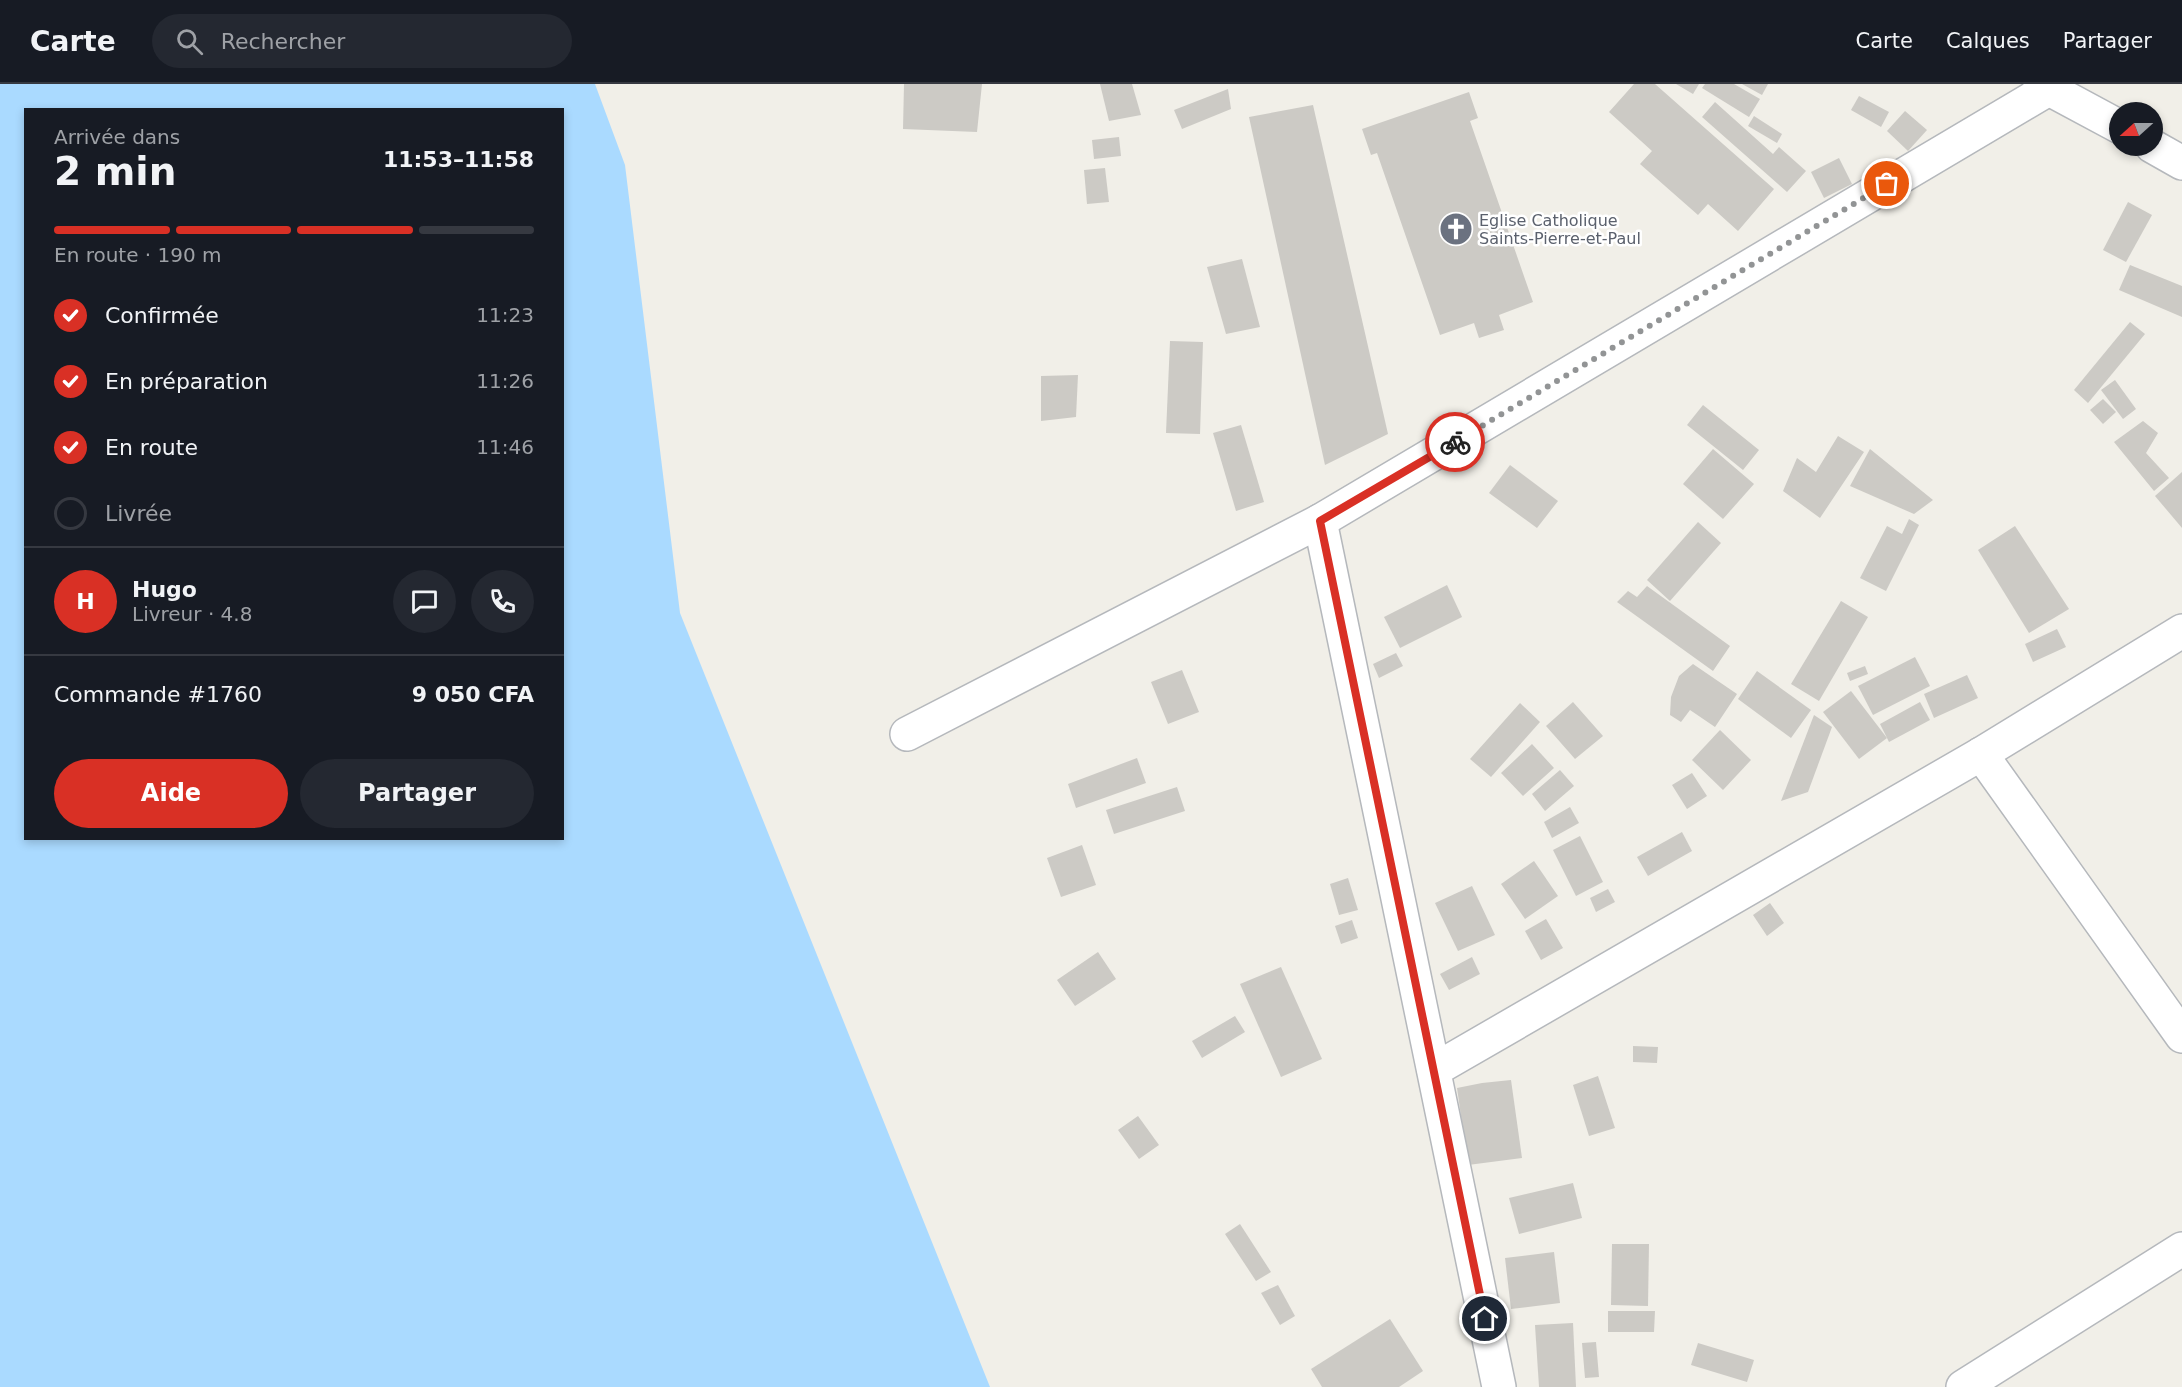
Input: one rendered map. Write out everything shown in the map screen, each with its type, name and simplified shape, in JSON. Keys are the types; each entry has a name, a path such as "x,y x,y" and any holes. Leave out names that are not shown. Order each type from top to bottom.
{"street":[{"path":"907,734 1320,521 2049,85 2109,120"},
{"path":"2163,152 2182,163"},
{"path":"1320,521 1499,1387"},
{"path":"1434,1070 1981,754 2182,631"},
{"path":"1981,754 2182,1036"},
{"path":"1964,1387 2182,1249"}],"water":[{"path":"0,84 595,84 625,165 680,613 990,1387 0,1387"}],"building":[{"path":"904,84 982,84 977,132 903,129"},
{"path":"1100,84 1132,84 1141,115 1109,121"},
{"path":"1634,84 1655,84 1774,189 1738,231 1708,204 1698,215 1640,164 1652,151 1609,112"},
{"path":"1676,84 1699,84 1693,94"},
{"path":"1705,84 1734,84 1760,99 1749,117 1702,88"},
{"path":"1742,84 1768,84 1762,95"},
{"path":"1228,89 1231,109 1182,129 1174,110"},
{"name":"Eglise Catholique Saints-Pierre-et-Paul","path":"1469,92 1478,118 1470,121 1533,302 1499,315 1504,330 1479,338 1474,323 1440,335 1377,153 1371,155 1362,129"},
{"path":"1859,96 1889,112 1881,127 1851,110"},
{"path":"1715,102 1773,154 1779,147 1806,171 1787,192 1702,117"},
{"path":"1313,105 1388,434 1325,465 1249,117"},
{"path":"1905,111 1927,130 1908,151 1887,131"},
{"path":"1754,116 1782,134 1777,143 1748,126"},
{"path":"1119,137 1121,156 1094,159 1092,140"},
{"path":"1839,158 1852,184 1824,198 1811,172"},
{"path":"1105,168 1109,202 1087,204 1084,170"},
{"path":"2128,202 2152,215 2126,262 2103,250"},
{"path":"1242,259 1260,327 1226,334 1207,267"},
{"path":"2130,265 2182,286 2182,317 2119,290"},
{"path":"2130,322 2145,334 2088,403 2074,390"},
{"path":"1170,341 1203,342 1200,434 1166,433"},
{"path":"1078,375 1076,417 1041,421 1041,376"},
{"path":"2115,380 2136,409 2123,419 2101,390"},
{"path":"2103,399 2116,412 2103,424 2090,410"},
{"path":"1703,405 1759,450 1743,470 1687,425"},
{"path":"2143,421 2158,433 2146,453 2169,478 2154,491 2114,442"},
{"path":"1241,425 1264,502 1236,511 1213,433"},
{"path":"1838,436 1864,452 1820,518 1783,491 1797,458 1816,472"},
{"path":"1713,449 1754,484 1723,519 1683,484"},
{"path":"1870,449 1933,500 1914,514 1850,486"},
{"path":"1510,465 1558,501 1537,528 1489,493"},
{"path":"2182,472 2182,528 2155,496"},
{"path":"1909,519 1919,525 1886,591 1860,578 1887,526 1902,534"},
{"path":"1698,522 1721,543 1670,601 1647,580"},
{"path":"2015,526 2069,609 2029,633 1978,550"},
{"path":"1447,585 1462,617 1400,648 1384,617"},
{"path":"1647,586 1730,646 1713,671 1617,602 1628,591 1637,597"},
{"path":"1841,601 1868,617 1819,701 1791,684"},
{"path":"2057,629 2066,647 2033,662 2025,644"},
{"path":"1396,653 1403,666 1379,678 1373,664"},
{"path":"1915,657 1930,686 1873,715 1858,686"},
{"path":"1693,664 1737,694 1715,727 1690,710 1681,722 1670,715 1671,697 1679,676"},
{"path":"1865,666 1868,674 1850,681 1847,673"},
{"path":"1182,670 1199,712 1168,724 1151,682"},
{"path":"1757,671 1811,710 1791,738 1738,699"},
{"path":"1967,675 1978,698 1934,718 1924,694"},
{"path":"1851,691 1887,738 1859,759 1823,712"},
{"path":"1573,702 1603,736 1575,759 1546,726"},
{"path":"1920,702 1930,720 1889,742 1880,724"},
{"path":"1520,703 1540,722 1491,777 1470,759"},
{"path":"1814,715 1832,727 1808,792 1781,801"},
{"path":"1720,730 1751,760 1723,790 1692,760"},
{"path":"1532,744 1554,768 1523,796 1501,773"},
{"path":"1137,758 1146,783 1076,808 1068,784"},
{"path":"1560,770 1574,786 1545,811 1532,794"},
{"path":"1692,773 1707,796 1687,809 1672,785"},
{"path":"1177,787 1185,811 1114,834 1106,810"},
{"path":"1570,807 1579,823 1552,838 1544,822"},
{"path":"1682,832 1692,851 1648,876 1637,857"},
{"path":"1580,836 1603,882 1576,896 1553,850"},
{"path":"1082,845 1096,885 1061,897 1047,858"},
{"path":"1534,861 1558,896 1525,919 1501,884"},
{"path":"1348,878 1358,910 1339,915 1330,884"},
{"path":"1472,886 1495,935 1458,951 1435,903"},
{"path":"1608,889 1615,902 1596,912 1590,898"},
{"path":"1770,903 1784,923 1767,936 1753,915"},
{"path":"1546,919 1563,948 1541,960 1525,931"},
{"path":"1352,920 1358,938 1341,944 1335,926"},
{"path":"1098,952 1116,979 1075,1006 1057,980"},
{"path":"1472,957 1480,974 1449,990 1440,974"},
{"path":"1281,967 1322,1059 1281,1077 1240,984"},
{"path":"1235,1016 1245,1032 1202,1058 1192,1041"},
{"path":"1633,1046 1658,1047 1657,1063 1633,1062"},
{"path":"1598,1076 1615,1128 1589,1136 1573,1085"},
{"path":"1511,1080 1522,1158 1468,1165 1457,1088"},
{"path":"1138,1116 1159,1145 1139,1159 1118,1130"},
{"path":"1573,1183 1582,1218 1519,1234 1509,1198"},
{"path":"1240,1224 1271,1272 1256,1281 1225,1234"},
{"path":"1612,1244 1649,1244 1648,1306 1611,1305"},
{"path":"1554,1252 1560,1303 1511,1309 1505,1258"},
{"path":"1278,1285 1295,1316 1280,1325 1261,1293"},
{"path":"1608,1311 1655,1311 1654,1332 1608,1332"},
{"path":"1390,1319 1423,1371 1399,1387 1322,1387 1311,1369"},
{"path":"1573,1323 1576,1387 1539,1387 1535,1325"},
{"path":"1596,1342 1599,1377 1585,1378 1582,1343"},
{"path":"1698,1343 1754,1360 1747,1382 1691,1365"}],"way so far":[{"path":"1455,442 1887,184"}],"place":[{"name":"Eglise Catholique Saints-Pierre-et-Paul","path":"1456,229"}],"route":[{"path":"1455,442 1320,521 1485,1319"}]}
